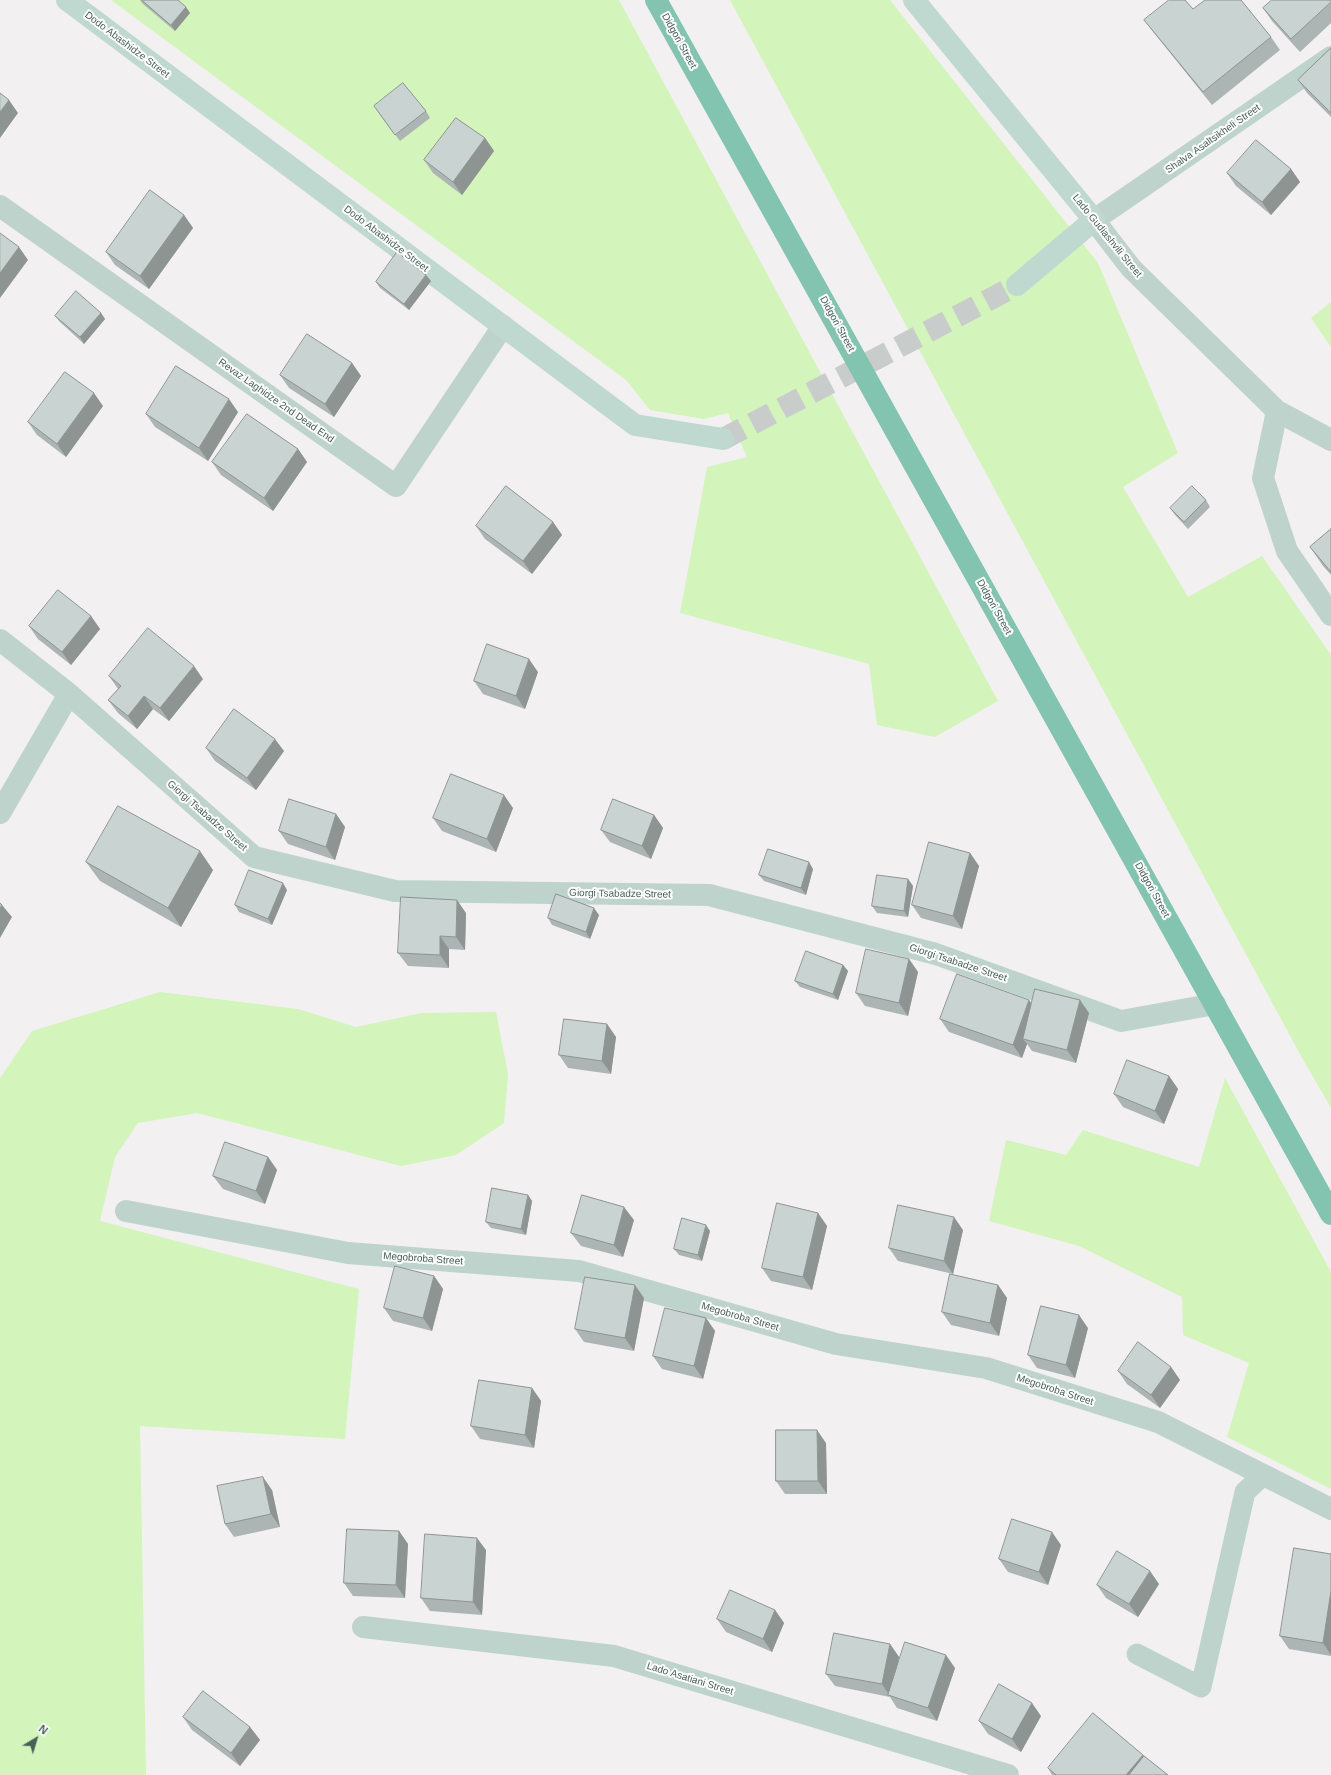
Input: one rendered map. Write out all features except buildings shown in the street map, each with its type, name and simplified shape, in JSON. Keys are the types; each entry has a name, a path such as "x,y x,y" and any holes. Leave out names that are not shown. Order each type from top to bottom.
{"highway":[{"name":"Didgori Street","path":"656,0 1331,1214"}],"street":[{"name":"Dodo Abashidze Street","path":"66,0 635,426 723,439"},
{"name":"Lado Gudiashvili Street","path":"914,0 1094,220 1131,268 1277,411 1331,440"},
{"name":"Shalva Asaltsikheli Street","path":"1094,220 1331,57"},
{"name":"Revaz Laghidze 2nd Dead End","path":"0,207 396,486 503,326"},
{"path":"1016,285 1094,220"},
{"path":"1277,411 1263,478 1287,551 1331,615"},
{"name":"Giorgi Tsabadze Street","path":"0,640 69,694 254,857 396,891 709,895 936,954 1121,1021 1215,1004"},
{"path":"0,813 69,694"},
{"name":"Megobroba Street","path":"126,1211 348,1253 579,1271 836,1344 986,1368 1158,1422 1331,1509"},
{"name":"Lado Asatiani Street","path":"363,1627 614,1656 1008,1775"}],"lane":[{"path":"1137,1654 1201,1687 1245,1492 1263,1475"}],"green space":[{"path":"111,0 619,0 998,701 935,737 877,725 869,664 680,613 707,467 747,457 728,413 704,419 650,410 626,380"},
{"path":"730,0 890,0 1098,263 1178,453 1123,487 1188,597 1262,556 1331,655 1331,1108 1301,1056"},
{"path":"1331,302 1331,347 1311,318"},
{"path":"160,992 298,1009 356,1027 422,1013 496,1012 508,1074 504,1123 456,1155 401,1166 197,1113 138,1123 115,1157 100,1221 359,1289 345,1439 140,1426 146,1775 0,1775 0,1078 32,1031"},
{"path":"1225,1078 1331,1272 1331,1489 1227,1437 1249,1363 1183,1335 1182,1297 1079,1246 989,1221 1006,1140 1066,1155 1083,1130 1199,1167"}],"tunnel":[{"path":"723,439 1017,285"}]}
